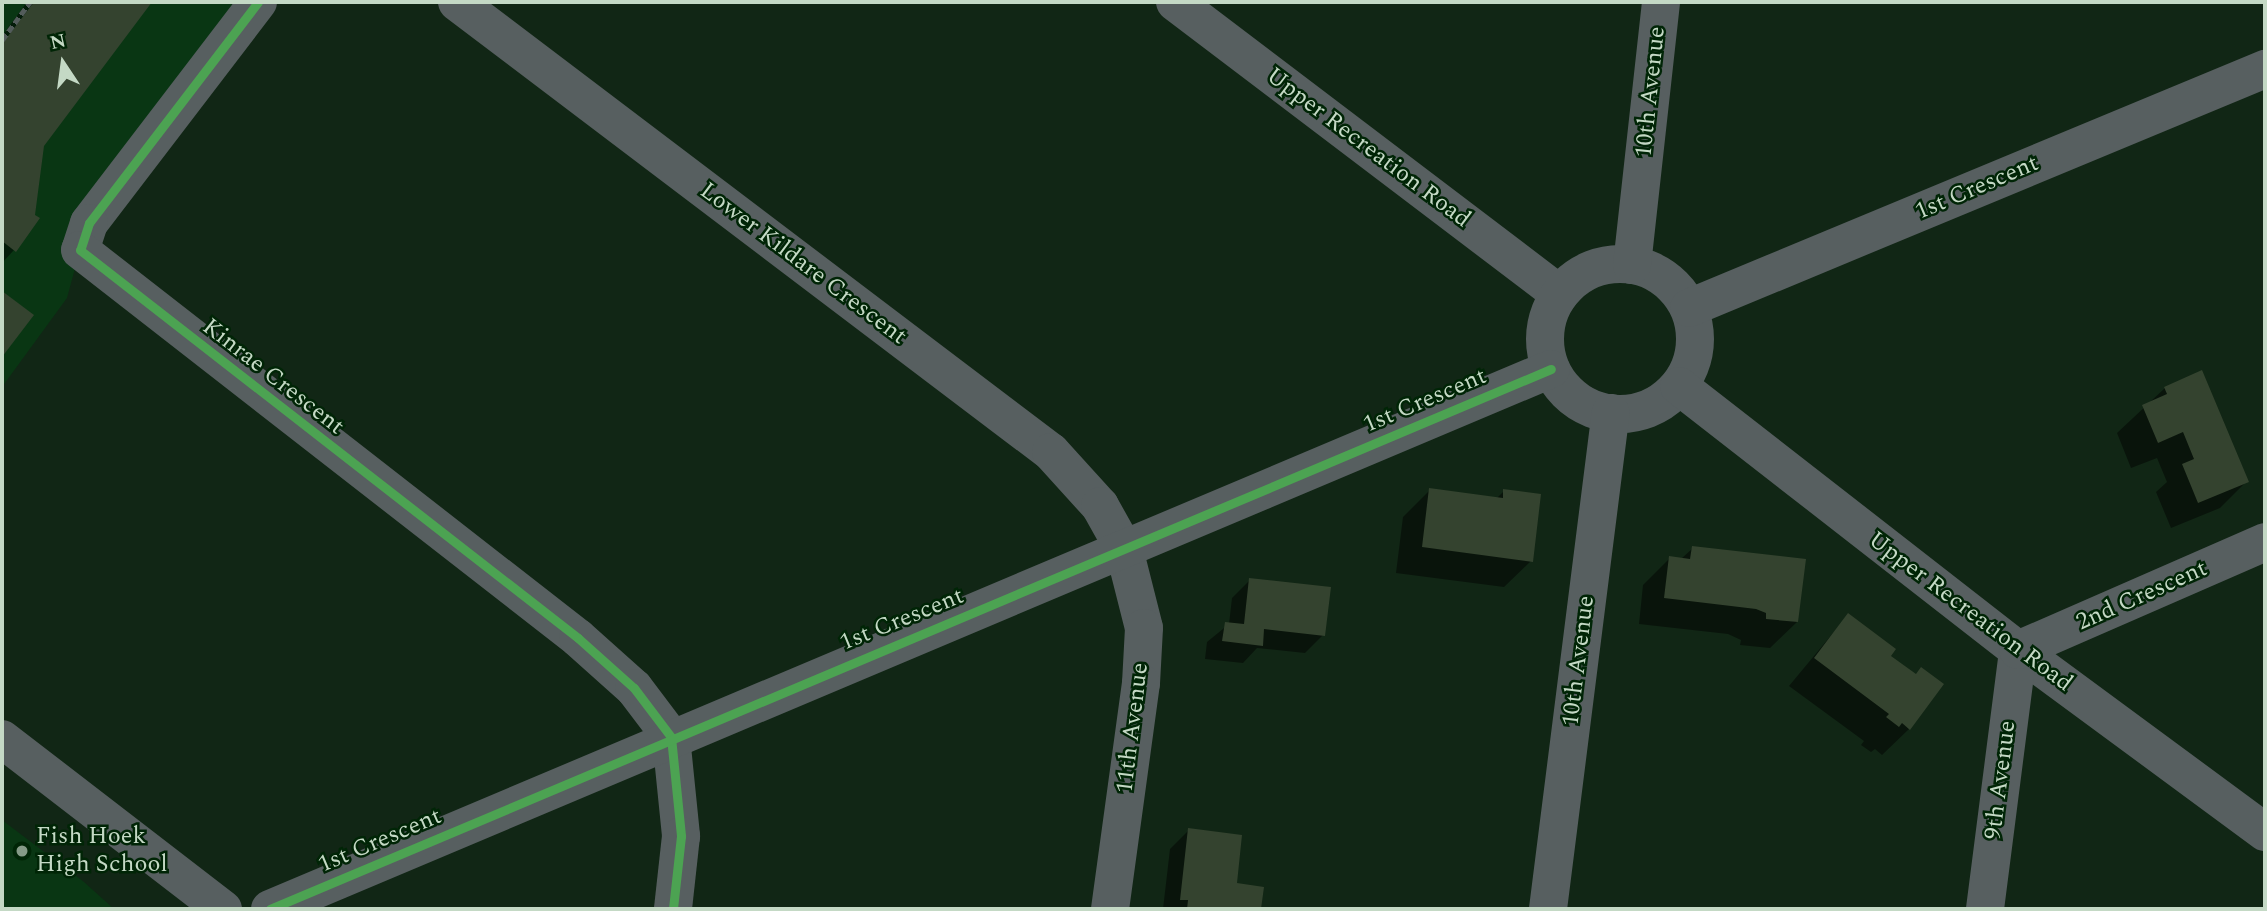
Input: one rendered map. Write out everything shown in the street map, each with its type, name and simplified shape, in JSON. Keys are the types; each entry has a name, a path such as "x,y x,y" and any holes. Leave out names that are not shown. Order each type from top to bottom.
{"street":[{"name":"Kinrae Crescent","path":"258,2 89,223 80,250 578,638 634,688 671,737"},
{"name":"Upper Recreation Road","path":"1175,2 1560,294"},
{"name":"10th Avenue","path":"1632,265 1661,2"},
{"name":"Lower Kildare Crescent","path":"463,3 1051,452 1100,506 1124,549"},
{"name":"1st Crescent","path":"1689,308 2265,69"},
{"path":"1632,265 1656,273 1675,288 1689,308 1695,349 1679,386 1648,408 1611,413 1576,398 1551,369 1547,322 1560,294 1592,269 1632,265"},
{"name":"1st Crescent","path":"270,909 671,737 1551,369"},
{"name":"Upper Recreation Road","path":"1679,386 2018,650 2265,832"},
{"name":"10th Avenue","path":"1548,909 1611,413"},
{"name":"2nd Crescent","path":"2018,650 2265,542"},
{"name":"11th Avenue","path":"1110,909 1143,642 1140,605 1124,549"},
{"name":"9th Avenue","path":"1985,909 2018,650"},
{"path":"671,737 681,836 673,909"},
{"path":"2,739 223,909"}],"path":[{"path":"2,40 30,2"}],"shaded area":[{"path":"2,2 258,2 80,250 67,298 2,387"},
{"name":"Fish Hoek High School","path":"2,820 84,882 114,909 2,909"}],"building":[{"path":"34,2 152,2 44,146 35,215 40,218 16,252 2,241 2,44"},
{"path":"2,291 34,315 2,357"},
{"path":"2202,370 2249,482 2198,503 2182,464 2194,459 2183,432 2158,443 2142,405 2167,394 2164,387"},
{"path":"1429,488 1503,498 1503,489 1541,494 1533,562 1422,547"},
{"path":"1692,546 1806,559 1798,622 1766,619 1766,613 1756,609 1664,598 1669,556 1690,559"},
{"path":"1249,578 1331,587 1325,636 1264,629 1263,646 1222,641 1225,622 1244,624"},
{"path":"1848,613 1896,649 1891,656 1916,674 1921,667 1944,684 1910,730 1902,723 1899,727 1886,717 1889,714 1814,658"},
{"path":"1188,828 1242,835 1237,883 1264,887 1261,909 1187,909 1188,900 1180,900"}],"cycle path":[{"path":"258,2 89,223 80,250 578,638 634,688 671,737 681,836 673,909"},
{"path":"270,909 1551,369"}],"place":[{"name":"Fish Hoek High School","path":"22,851"}]}
